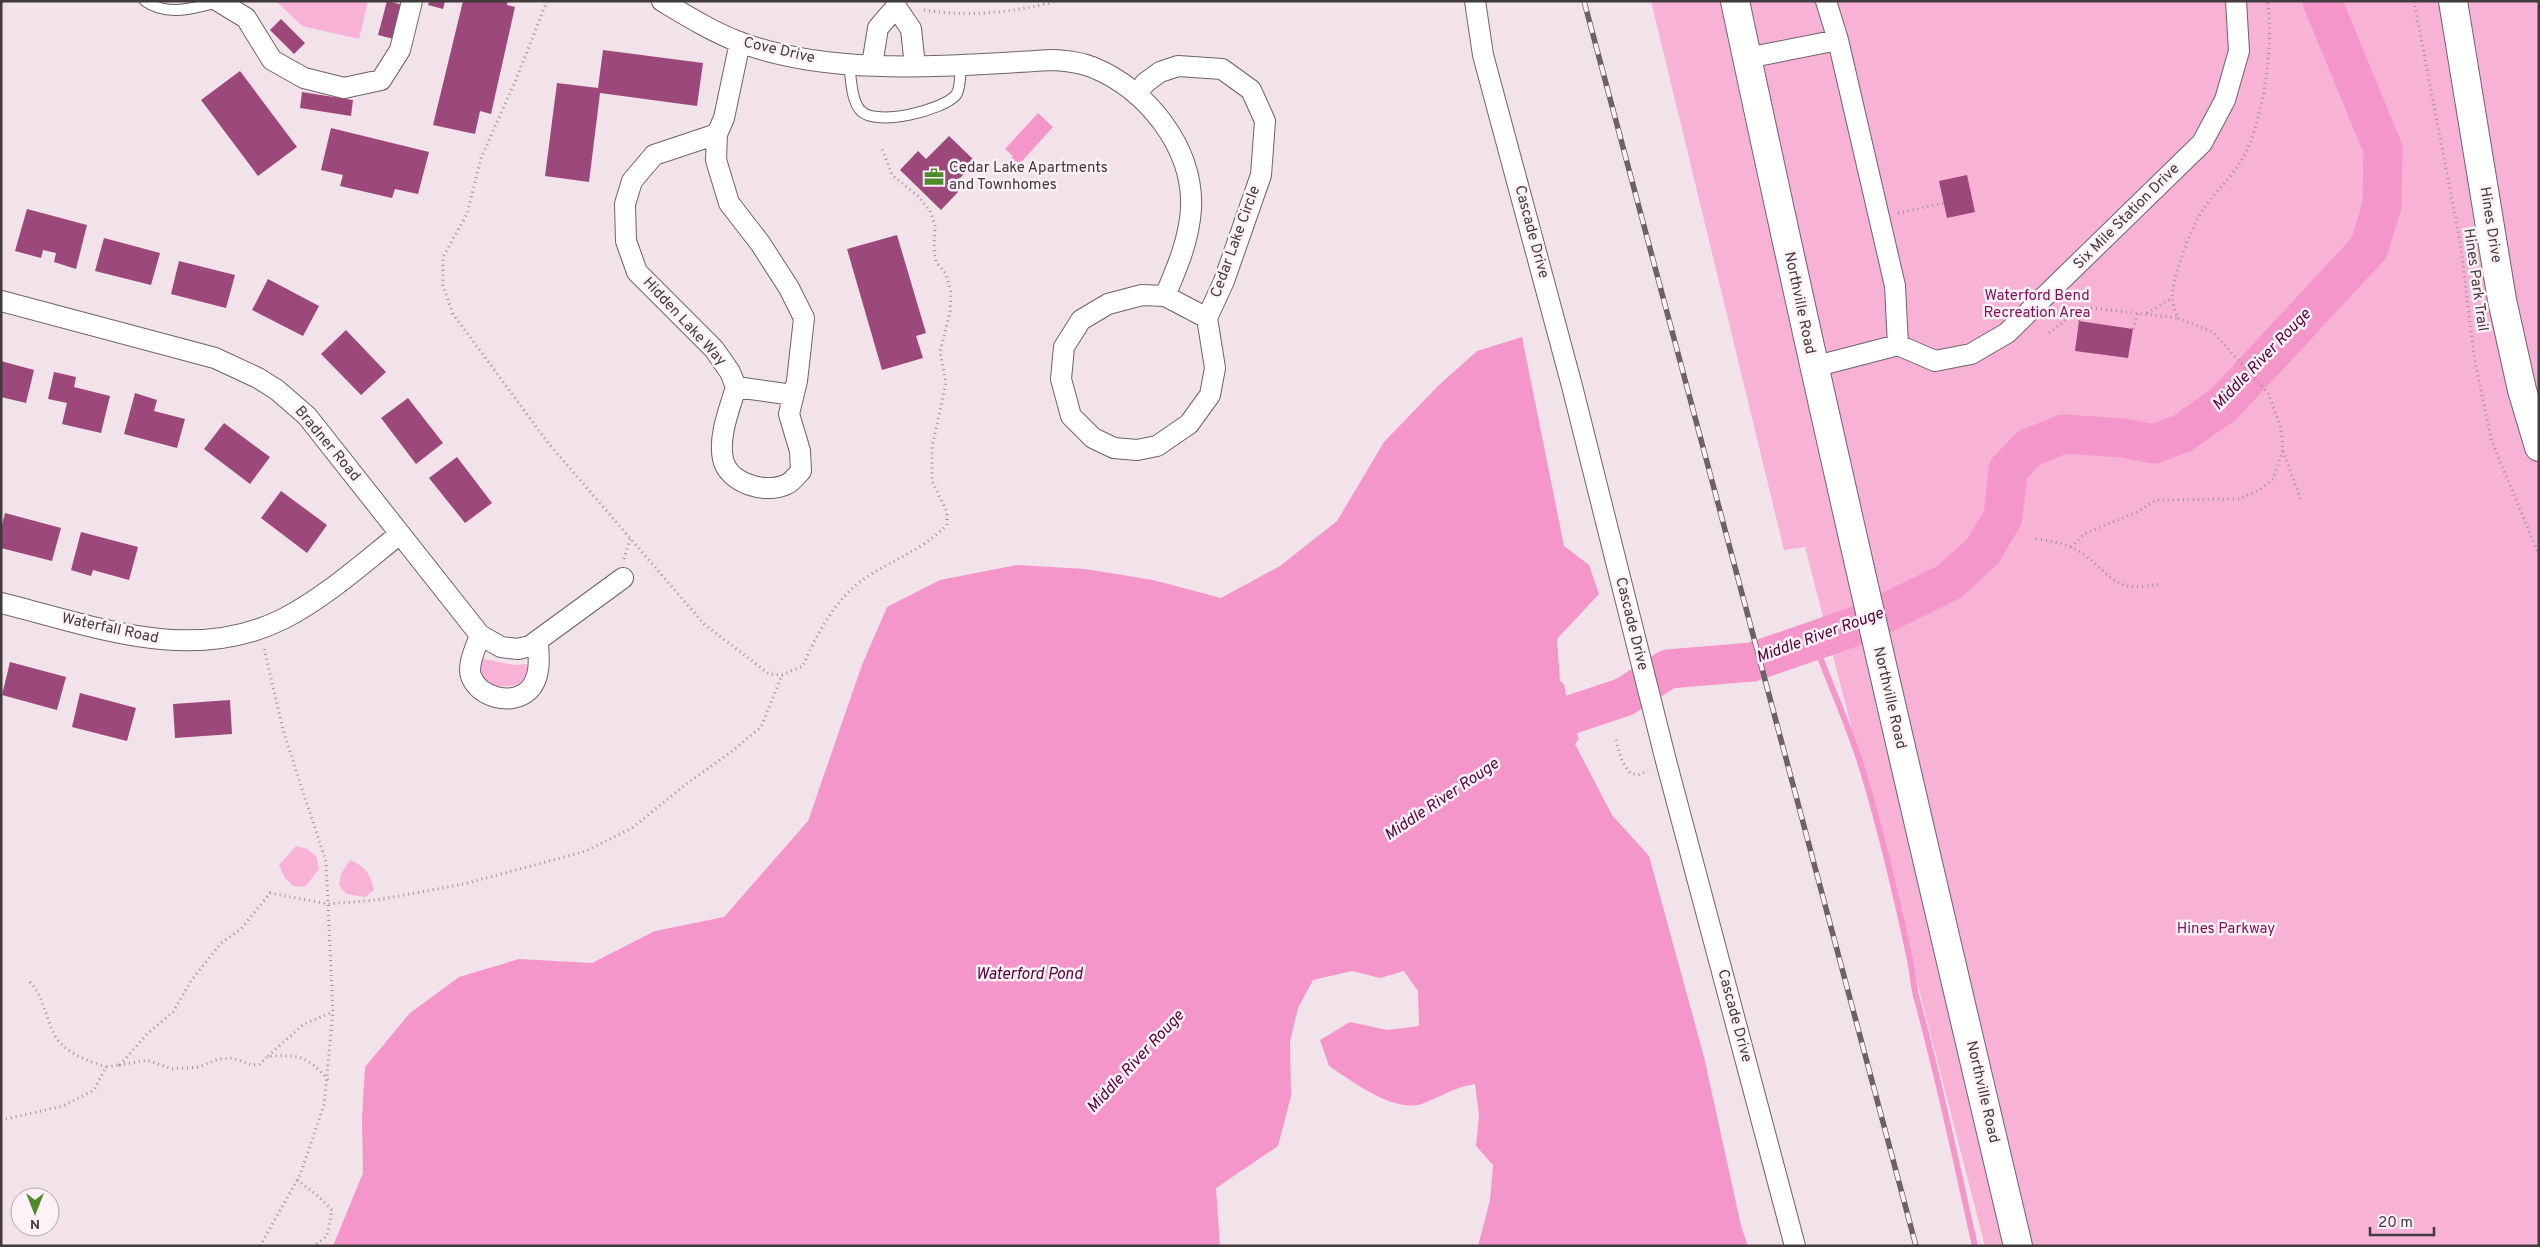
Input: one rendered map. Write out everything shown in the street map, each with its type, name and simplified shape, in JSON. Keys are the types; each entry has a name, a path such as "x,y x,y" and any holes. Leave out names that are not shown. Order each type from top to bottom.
{"street":[{"path":"218,1 246,18 272,60 304,78 344,88 381,80 400,50 412,1"},
{"name":"Cove Drive","path":"662,1 708,29 740,42 798,58 872,64"},
{"name":"Cascade Drive","path":"1475,1 1483,55 1572,386 1654,715 1795,1246"},
{"name":"Northville Road","path":"1734,1 1866,604 2018,1246"},
{"path":"1813,367 1898,344 1895,286 1838,40 1826,1"},
{"name":"Six Mile Station Drive","path":"1898,344 1935,361 1970,354 2007,333 2202,143 2225,100 2239,51 2236,1"},
{"name":"Hines Drive","path":"2453,1 2502,300 2522,390 2539,446"},
{"path":"915,66 911,29 896,4 878,28 872,64 915,66 1054,60 1078,62 1103,72 1137,95 1169,129 1187,171 1191,208 1185,247 1165,296"},
{"path":"1746,58 1838,40"},
{"path":"740,42 724,118 717,134 716,160 729,203 760,243 789,288 804,318 797,381 789,414 800,451 801,471 788,484 770,488 749,485 728,472 722,458 724,426 736,387 793,395"},
{"name":"Cedar Lake Circle","path":"1137,95 1145,82 1160,72 1178,66 1222,69 1251,90 1265,122 1261,175 1224,281 1207,318 1214,368 1210,395 1189,424 1157,446 1137,450 1114,448 1093,438 1071,416 1061,379 1064,347 1081,320 1108,304 1142,295 1165,296 1207,318"},
{"name":"Hidden Lake Way","path":"717,134 654,155 648,162 632,181 625,204 626,241 638,272 714,350 730,372 736,387"},
{"name":"Bradner Road","path":"1,301 215,358 258,378 277,390 307,416 480,635 501,647 518,648 538,642 623,578"},
{"name":"Waterfall Road","path":"1,603 133,636 162,641 212,639 260,628 284,618 316,599 400,534"},
{"path":"480,635 472,656 470,675 479,689 493,697 515,698 529,690 540,662 538,642"}],"lane":[{"path":"145,1 154,7 184,10 218,1"},
{"path":"849,63 854,97 861,111 871,117 888,119 949,102 958,93 962,64"}],"path":[{"path":"546,1 515,82 481,158 467,214 443,257 443,286 453,314 549,444 704,624 752,663 769,674 782,675 803,666 810,648 846,596 863,580 927,544 947,525 947,512 932,481 932,447 946,383 940,352 950,312 951,293 946,274 936,262 934,250 935,225 930,210 918,196 892,175 880,146"},
{"path":"896,4 936,12 985,13 1032,8 1056,1"},
{"path":"2177,318 2172,298 2183,253 2199,216 2243,158 2260,110 2266,71 2270,15 2267,1"},
{"name":"Hines Park Trail","path":"2414,1 2460,242 2475,362 2492,442 2539,554"},
{"path":"1879,216 1944,203"},
{"path":"2146,313 2172,298"},
{"path":"2049,333 2079,310 2093,308 2177,318 2212,332 2231,350 2268,393 2282,428 2283,450 2301,500"},
{"path":"2079,310 2079,321"},
{"path":"2133,329 2138,312"},
{"path":"2071,547 2084,534 2137,512 2156,500 2239,499 2258,491 2273,479 2283,450"},
{"path":"2036,539 2071,547 2086,556 2119,584 2138,588 2160,584"},
{"path":"260,628 283,730 326,862 333,1012 328,1080 324,1105 298,1180 260,1246"},
{"path":"120,1065 147,1034 173,1012 191,981 221,943 241,929 270,893 328,904 377,900 464,884 586,851 632,828 761,727 782,675"},
{"path":"1616,740 1622,761 1630,773 1638,775 1646,773 1666,761"},
{"path":"30,982 38,990 55,1036 78,1057 106,1067 147,1060 172,1069 200,1067 218,1059 232,1058 252,1065 259,1065 304,1024 333,1012"},
{"path":"268,1056 300,1056 315,1064 328,1080"},
{"path":"1,1120 63,1106 94,1090 106,1067"},
{"path":"298,1180 332,1210 326,1236 314,1246"}],"green space":[{"path":"276,1 368,1 359,39 302,26"},
{"path":"1651,1 2539,1 2539,1246 1985,1246 1805,547 1784,550"},
{"path":"483,659 514,665 527,664 525,679 520,683 509,686 488,684 480,672"},
{"path":"296,846 307,849 316,856 319,869 305,887 293,886 285,878 279,865"},
{"path":"350,860 360,865 371,879 374,890 365,897 346,894 339,885 341,874"}],"water":[{"path":"1038,113 1053,127 1014,170 1007,163 1013,156 1005,149"},
{"name":"Waterford Pond","path":"1522,337 1564,546 1589,565 1599,594 1557,639 1560,681 1564,684 1570,715 1579,739 1575,744 1612,815 1649,856 1704,1057 1741,1226 1748,1246 1478,1246 1490,1200 1493,1165 1476,1146 1479,1115 1475,1084 1455,1089 1424,1103 1413,1105 1401,1104 1375,1095 1329,1066 1320,1040 1350,1022 1387,1030 1419,1026 1418,991 1404,971 1380,978 1352,971 1313,980 1298,1008 1290,1041 1291,1096 1278,1146 1216,1188 1220,1246 333,1246 363,1173 362,1119 365,1067 410,1013 459,977 519,959 592,963 655,931 724,917 808,821 862,665 887,607 940,580 1017,565 1085,569 1153,580 1221,598 1280,566 1337,521 1384,442 1439,385 1477,351"}],"building":[{"path":"387,1 403,5 394,39 378,35"},
{"path":"429,1 445,1 443,9 428,5"},
{"path":"463,1 508,1 507,5 515,7 491,114 480,111 475,134 433,125"},
{"path":"281,19 305,43 294,54 270,30"},
{"path":"603,50 703,63 697,106 600,93 589,182 545,176 557,83 598,88"},
{"path":"240,71 297,147 258,176 201,100"},
{"path":"302,92 353,100 351,116 300,108"},
{"path":"331,128 429,152 418,194 395,189 392,198 340,186 343,175 321,170"},
{"name":"Cedar Lake Apartments and Townhomes","path":"949,136 976,162 953,185 959,191 941,210 900,170 918,151 926,159"},
{"path":"1967,175 1975,212 1947,218 1939,181"},
{"path":"27,209 87,225 76,269 54,262 56,253 43,250 41,258 15,251"},
{"path":"897,235 926,333 916,336 923,358 882,370 847,249"},
{"path":"104,238 160,253 151,285 95,271"},
{"path":"179,261 235,275 226,308 171,294"},
{"path":"268,279 319,306 303,336 252,310"},
{"path":"2079,321 2133,329 2128,358 2075,351"},
{"path":"346,330 386,372 361,395 321,354"},
{"path":"1,361 34,370 26,403 1,397"},
{"path":"54,372 76,377 74,387 110,396 101,433 62,424 67,403 48,399"},
{"path":"135,393 157,400 154,411 185,419 177,448 124,434"},
{"path":"408,398 443,443 416,464 381,418"},
{"path":"224,423 270,457 250,484 204,449"},
{"path":"457,457 492,503 465,523 429,478"},
{"path":"281,491 327,525 307,553 261,518"},
{"path":"5,513 61,528 52,561 1,548 1,529"},
{"path":"81,532 138,547 129,580 93,570 91,576 71,570"},
{"path":"10,662 66,677 57,710 2,695"},
{"path":"80,693 136,708 127,741 72,727"},
{"path":"230,700 232,734 175,738 173,704"}],"waterway":[{"name":"Middle River Rouge","path":"1570,715 1624,697 1668,669 1752,662 1865,623 1949,582 1983,551 2003,517 2008,470 2029,448 2063,434 2123,438 2154,444 2183,433 2224,404 2369,248 2382,205 2383,149 2322,1"},
{"path":"1814,641 1853,741 1877,820 1975,1246"}],"railway":[{"path":"1584,1 1916,1246"}],"place":[{"name":"Cedar Lake Apartments and Townhomes","path":"934,177"}],"park label":[{"name":"Waterford Bend Recreation Area","path":"2037,304"},
{"name":"Hines Parkway","path":"2226,929"}]}
